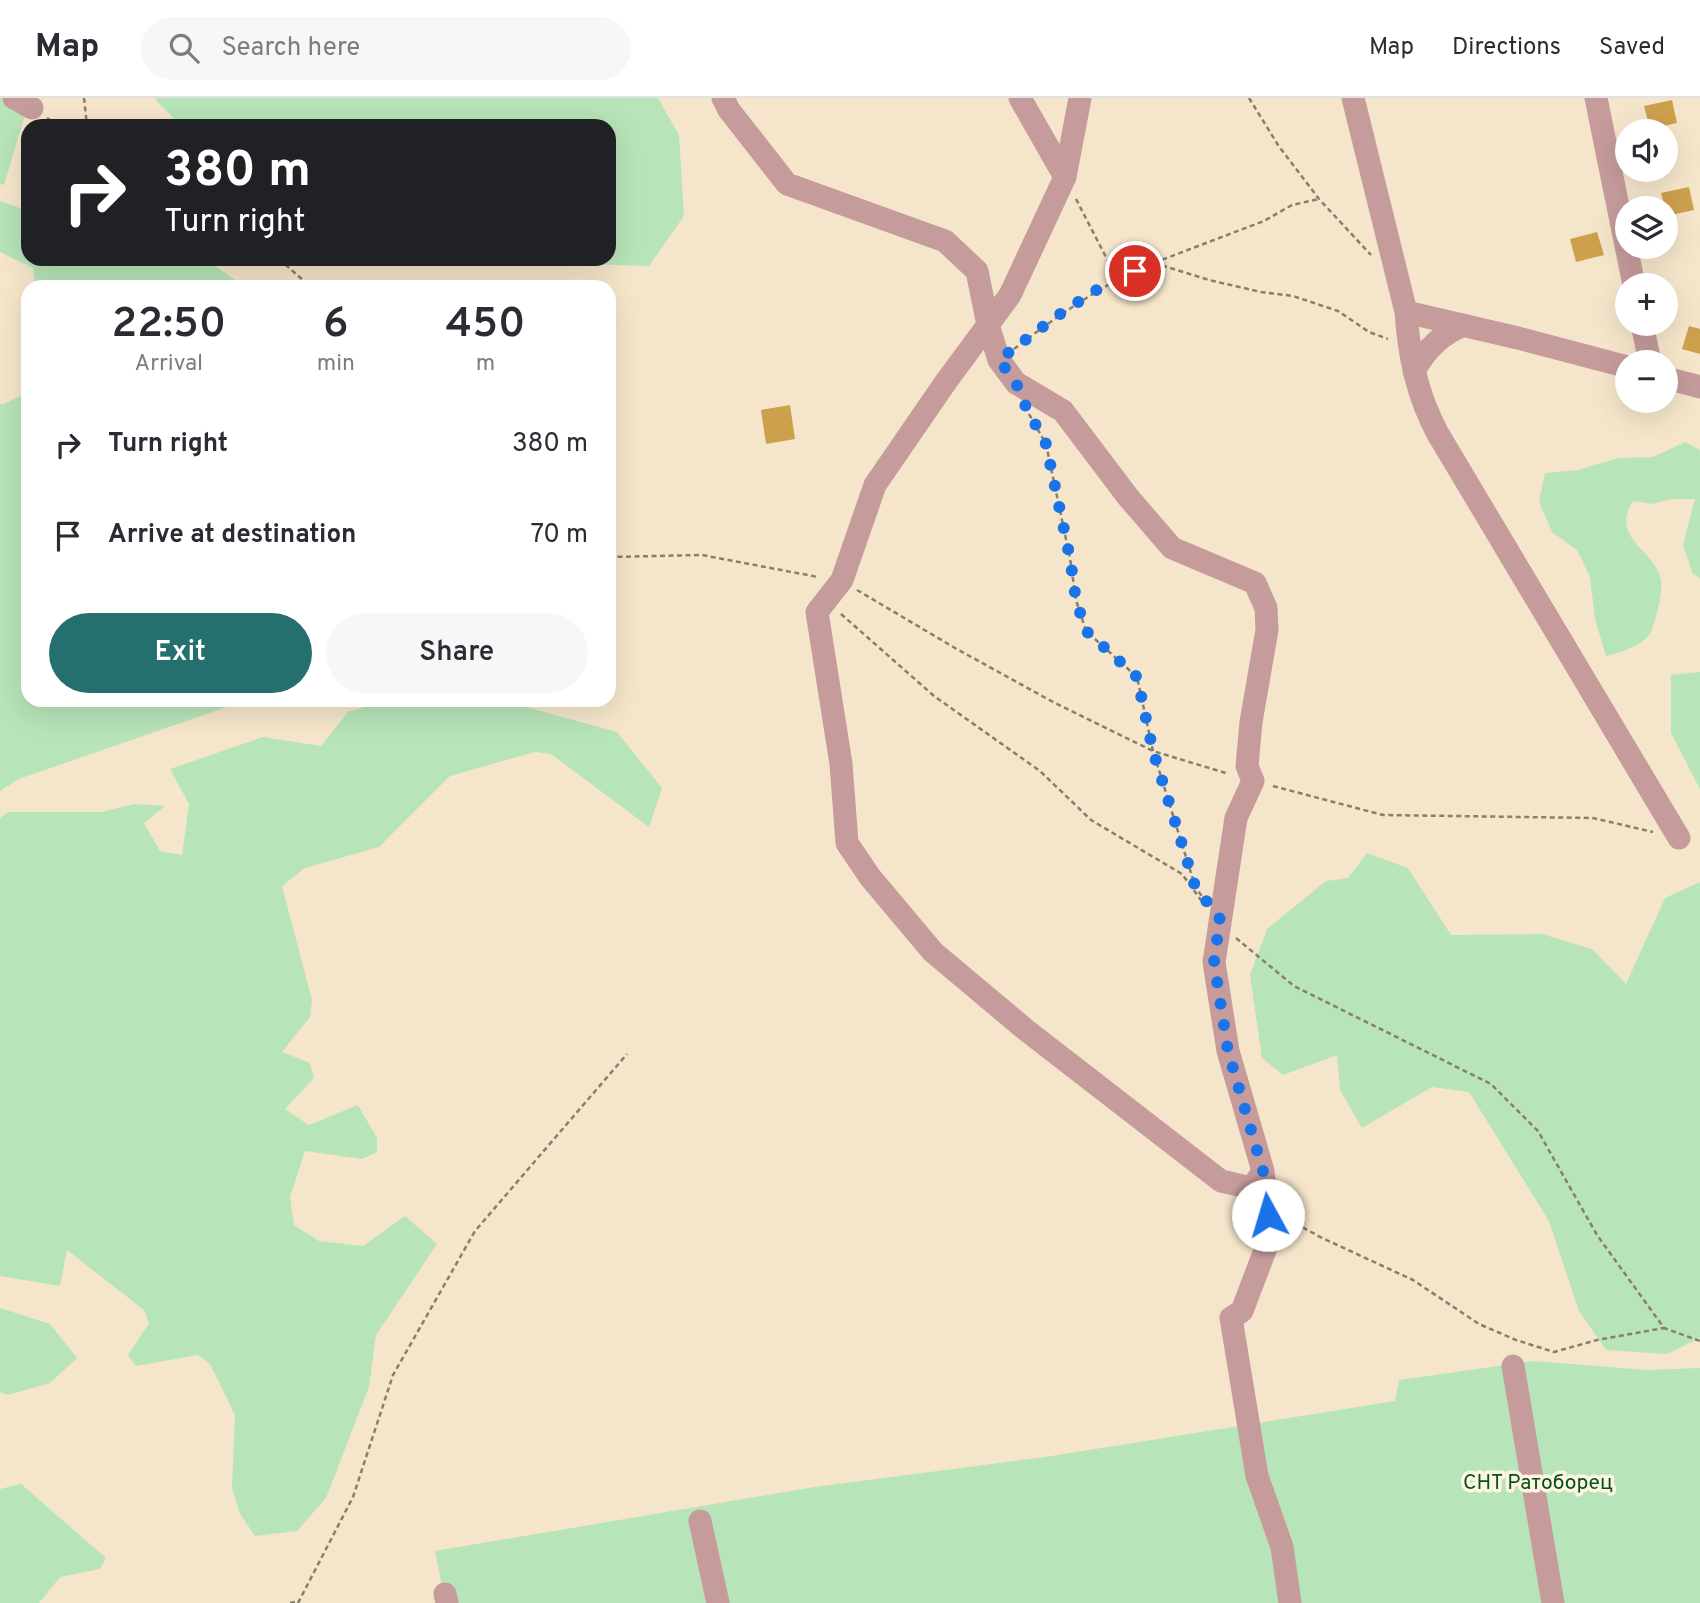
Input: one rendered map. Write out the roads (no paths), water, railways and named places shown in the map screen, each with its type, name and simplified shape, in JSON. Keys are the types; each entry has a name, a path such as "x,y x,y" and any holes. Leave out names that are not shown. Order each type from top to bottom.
{"street":[{"path":"723,98 729,110 787,184 945,240 976,271 999,360 1016,383 1063,411 1128,497 1172,548 1255,583 1266,608 1267,630 1247,766 1253,781 1236,818 1214,962 1228,1051 1263,1171 1270,1237 1242,1311 1231,1318 1257,1476 1282,1548 1290,1603"},
{"path":"1020,98 1065,177"},
{"path":"1080,98 1065,177 1010,295 875,485 842,580 817,612 841,764 847,843 870,877 933,952 1026,1030 1221,1181 1252,1188 1263,1171"},
{"path":"1353,98 1406,312 1408,347 1423,406 1679,838"},
{"path":"1596,98 1632,273"},
{"path":"1406,312 1615,365"},
{"path":"1415,371 1421,359 1436,342 1451,330 1464,326"},
{"path":"1678,381 1700,387"},
{"path":"1513,1366 1553,1603"},
{"path":"699,1521 718,1603"}],"park label":[{"name":"СНТ Ратоборец","path":"1538,1483"}]}
